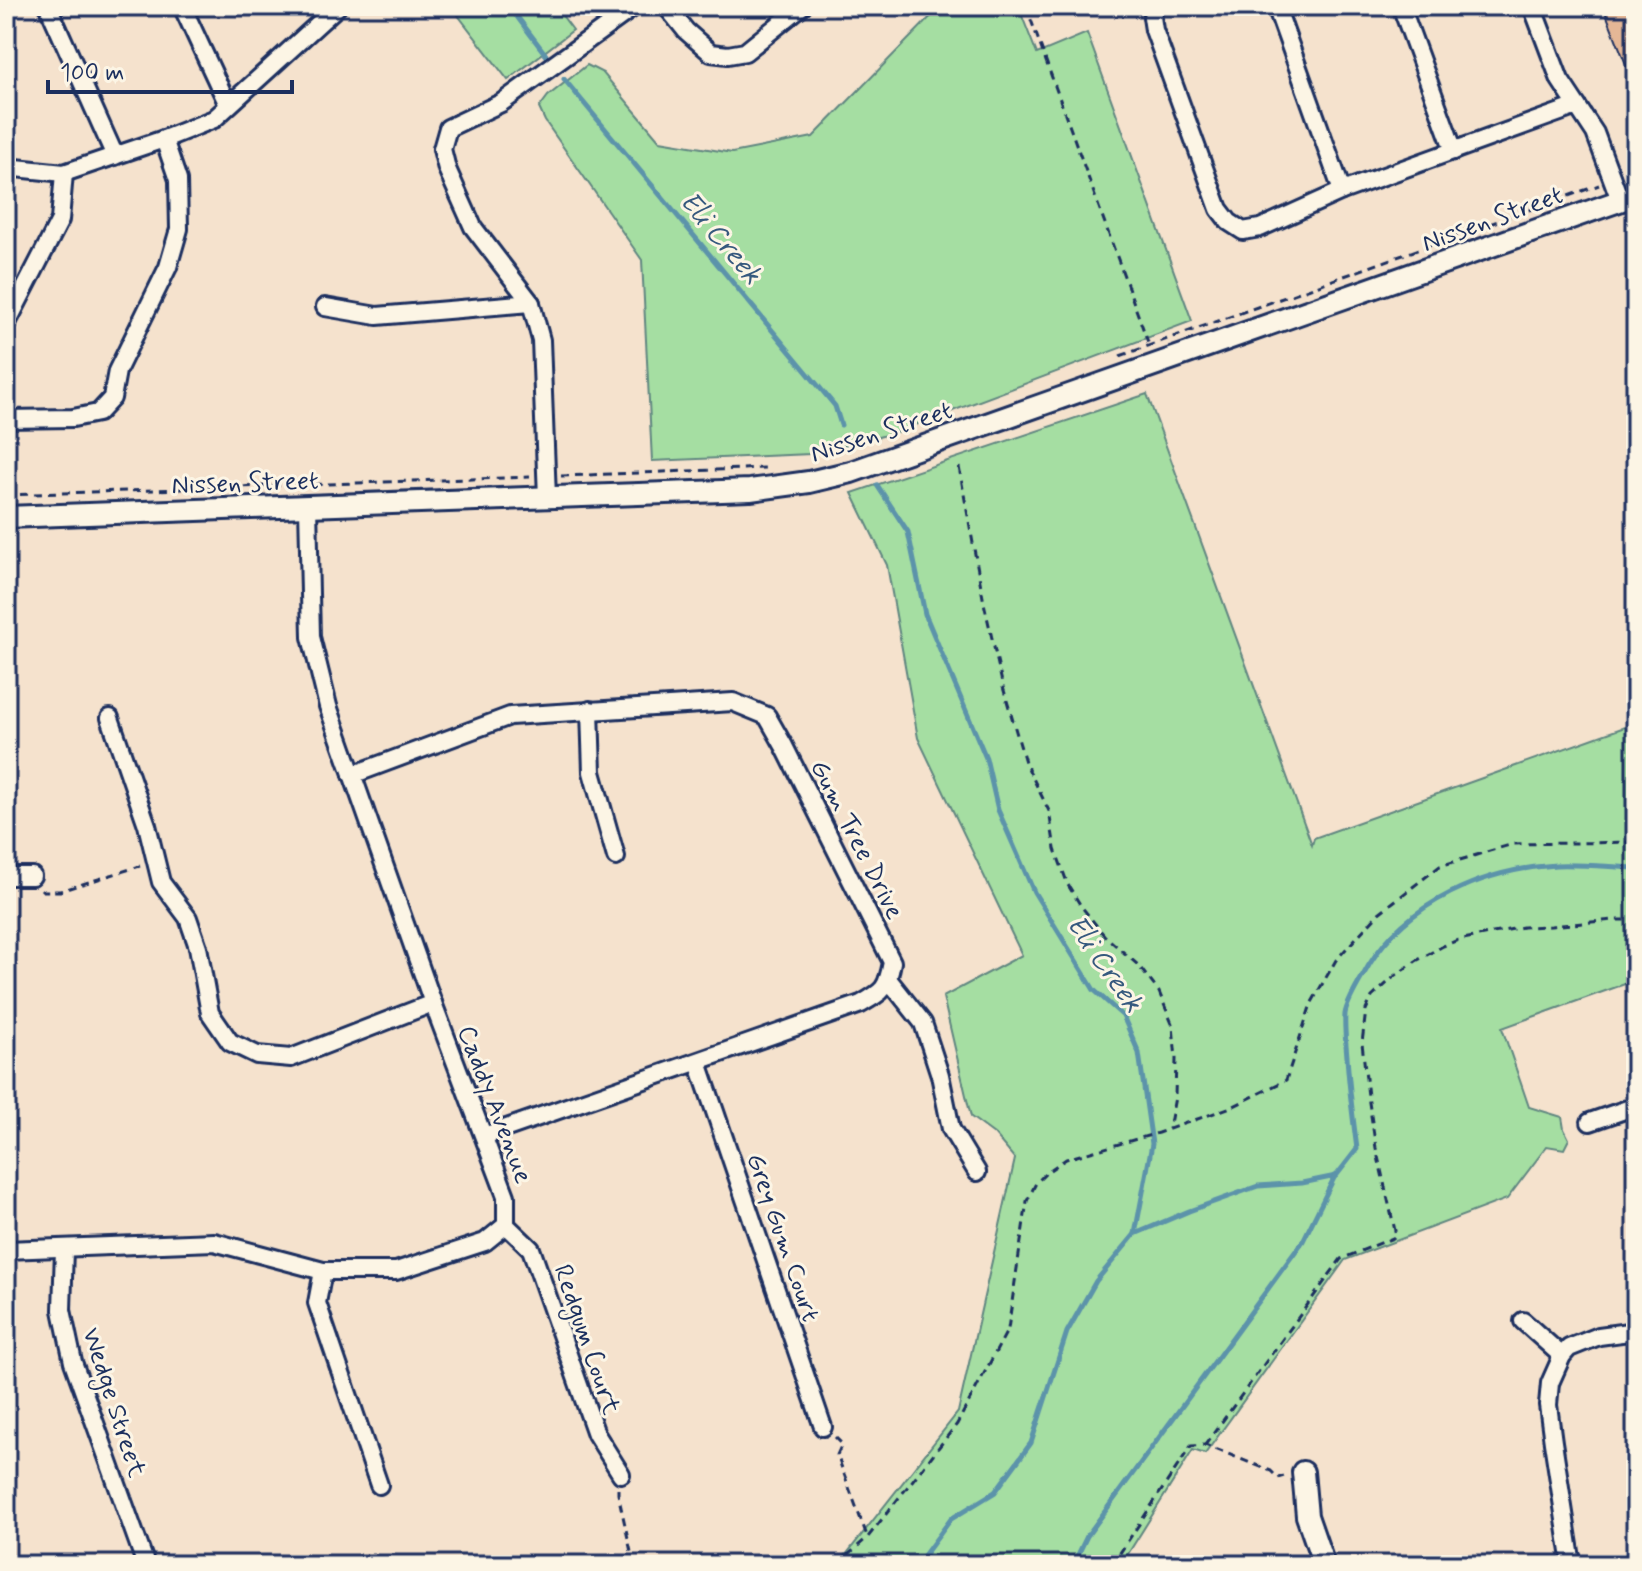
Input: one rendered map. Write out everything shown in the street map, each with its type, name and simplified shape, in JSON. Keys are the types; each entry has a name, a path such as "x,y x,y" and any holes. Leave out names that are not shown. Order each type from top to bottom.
{"street":[{"path":"48,6 115,156"},
{"path":"182,6 228,105"},
{"path":"311,6 319,23"},
{"path":"6,167 64,173 214,119 338,6"},
{"path":"547,498 541,340 531,303 473,227 447,169 442,149 448,128 501,103 635,6"},
{"path":"666,6 686,31 711,53 728,55 745,52 802,6"},
{"path":"1155,6 1152,17 1154,30 1219,209 1229,222 1243,231 1260,228 1342,191 1577,106"},
{"path":"1278,6 1342,191"},
{"path":"1401,6 1454,151"},
{"path":"1532,6 1560,80 1595,133 1613,180 1628,197"},
{"path":"6,419 73,418 98,413 112,398 117,371 168,267 179,229 178,180 164,139"},
{"path":"6,325 60,220 64,173"},
{"name":"Nissen Street","path":"6,517 750,490 809,482 851,472 1628,197"},
{"path":"325,307 377,316 531,303"},
{"name":"Caddy Avenue","path":"308,506 311,637 328,706 433,1003 506,1196 506,1225"},
{"name":"Gum Tree Drive","path":"352,775 510,716 733,702 767,716 892,962 888,979"},
{"path":"590,710 592,772 616,857"},
{"path":"110,718 147,825 161,882 188,918 198,947 210,1013 230,1042 257,1055 291,1058 433,1003"},
{"path":"6,876 32,876"},
{"path":"484,1136 861,1004 881,993 888,979 923,1023 940,1075 951,1129 977,1172"},
{"name":"Grey Gum Court","path":"698,1062 823,1427"},
{"path":"1590,1122 1636,1106"},
{"path":"6,1250 214,1242 323,1271 396,1271 485,1242 506,1225"},
{"name":"Redgum Court","path":"506,1225 531,1249 596,1434 621,1474"},
{"name":"Wedge Street","path":"64,1249 62,1310 73,1362 146,1565"},
{"path":"323,1271 317,1303 379,1485"},
{"path":"1523,1321 1562,1356"},
{"path":"1572,1565 1548,1405 1550,1383 1569,1348 1599,1336 1636,1331"},
{"path":"1303,1472 1307,1516 1324,1565"}],"path":[{"path":"1026,6 1149,346"},
{"path":"1108,361 1613,180"},
{"path":"959,467 1003,687 1025,762 1049,811 1055,849 1068,885 1104,935 1138,965 1159,992 1173,1026 1175,1097 1169,1129"},
{"path":"6,495 768,468"},
{"path":"837,1565 868,1537 957,1424 1008,1329 1027,1201 1036,1183 1047,1172 1066,1159 1158,1133 1234,1106 1286,1080 1311,1004 1336,960 1379,913 1440,866 1513,844 1636,842"},
{"path":"32,876 43,891 60,891 156,861"},
{"path":"1205,1445 1341,1259 1396,1235 1376,1148 1362,1043 1366,1010 1372,997 1416,961 1458,940 1523,927 1636,920"},
{"path":"823,1427 842,1444 837,1455 868,1537"},
{"path":"1112,1565 1191,1446 1205,1445 1271,1471 1278,1478 1303,1472"},
{"path":"621,1474 618,1494 634,1565"}],"green space":[{"path":"451,6 555,6 573,30 508,80"},
{"path":"941,6 1018,6 1037,54 1087,33 1192,321 894,433 811,454 652,461 642,260 539,108 548,96 587,65 603,73 660,141 732,153 813,137"},
{"path":"1147,394 1312,845 1314,838 1636,723 1636,980 1502,1028 1529,1107 1562,1117 1569,1139 1564,1149 1547,1146 1507,1199 1345,1260 1205,1454 1193,1450 1121,1565 838,1565 958,1412 1015,1159 994,1134 971,1117 943,997 1022,955 918,738 887,565 852,493"}],"building":[{"path":"1603,6 1636,6 1636,87 1635,87"}],"waterway":[{"name":"Eli Creek","path":"509,6 546,55"},
{"name":"Eli Creek","path":"564,79 835,406 841,425"},
{"name":"Eli Creek","path":"877,485 908,532 925,614 986,758 998,810 1034,892 1094,990 1123,1016 1139,1053 1152,1144 1135,1234 1096,1281 1067,1332 1031,1443 995,1492 951,1519 917,1565"},
{"path":"1135,1234 1258,1186 1302,1183 1336,1176 1357,1149 1345,1036 1346,1008 1369,965 1404,923 1450,893 1503,873 1556,865 1636,868"},
{"path":"1073,1565 1087,1536 1303,1241 1335,1176"}]}
